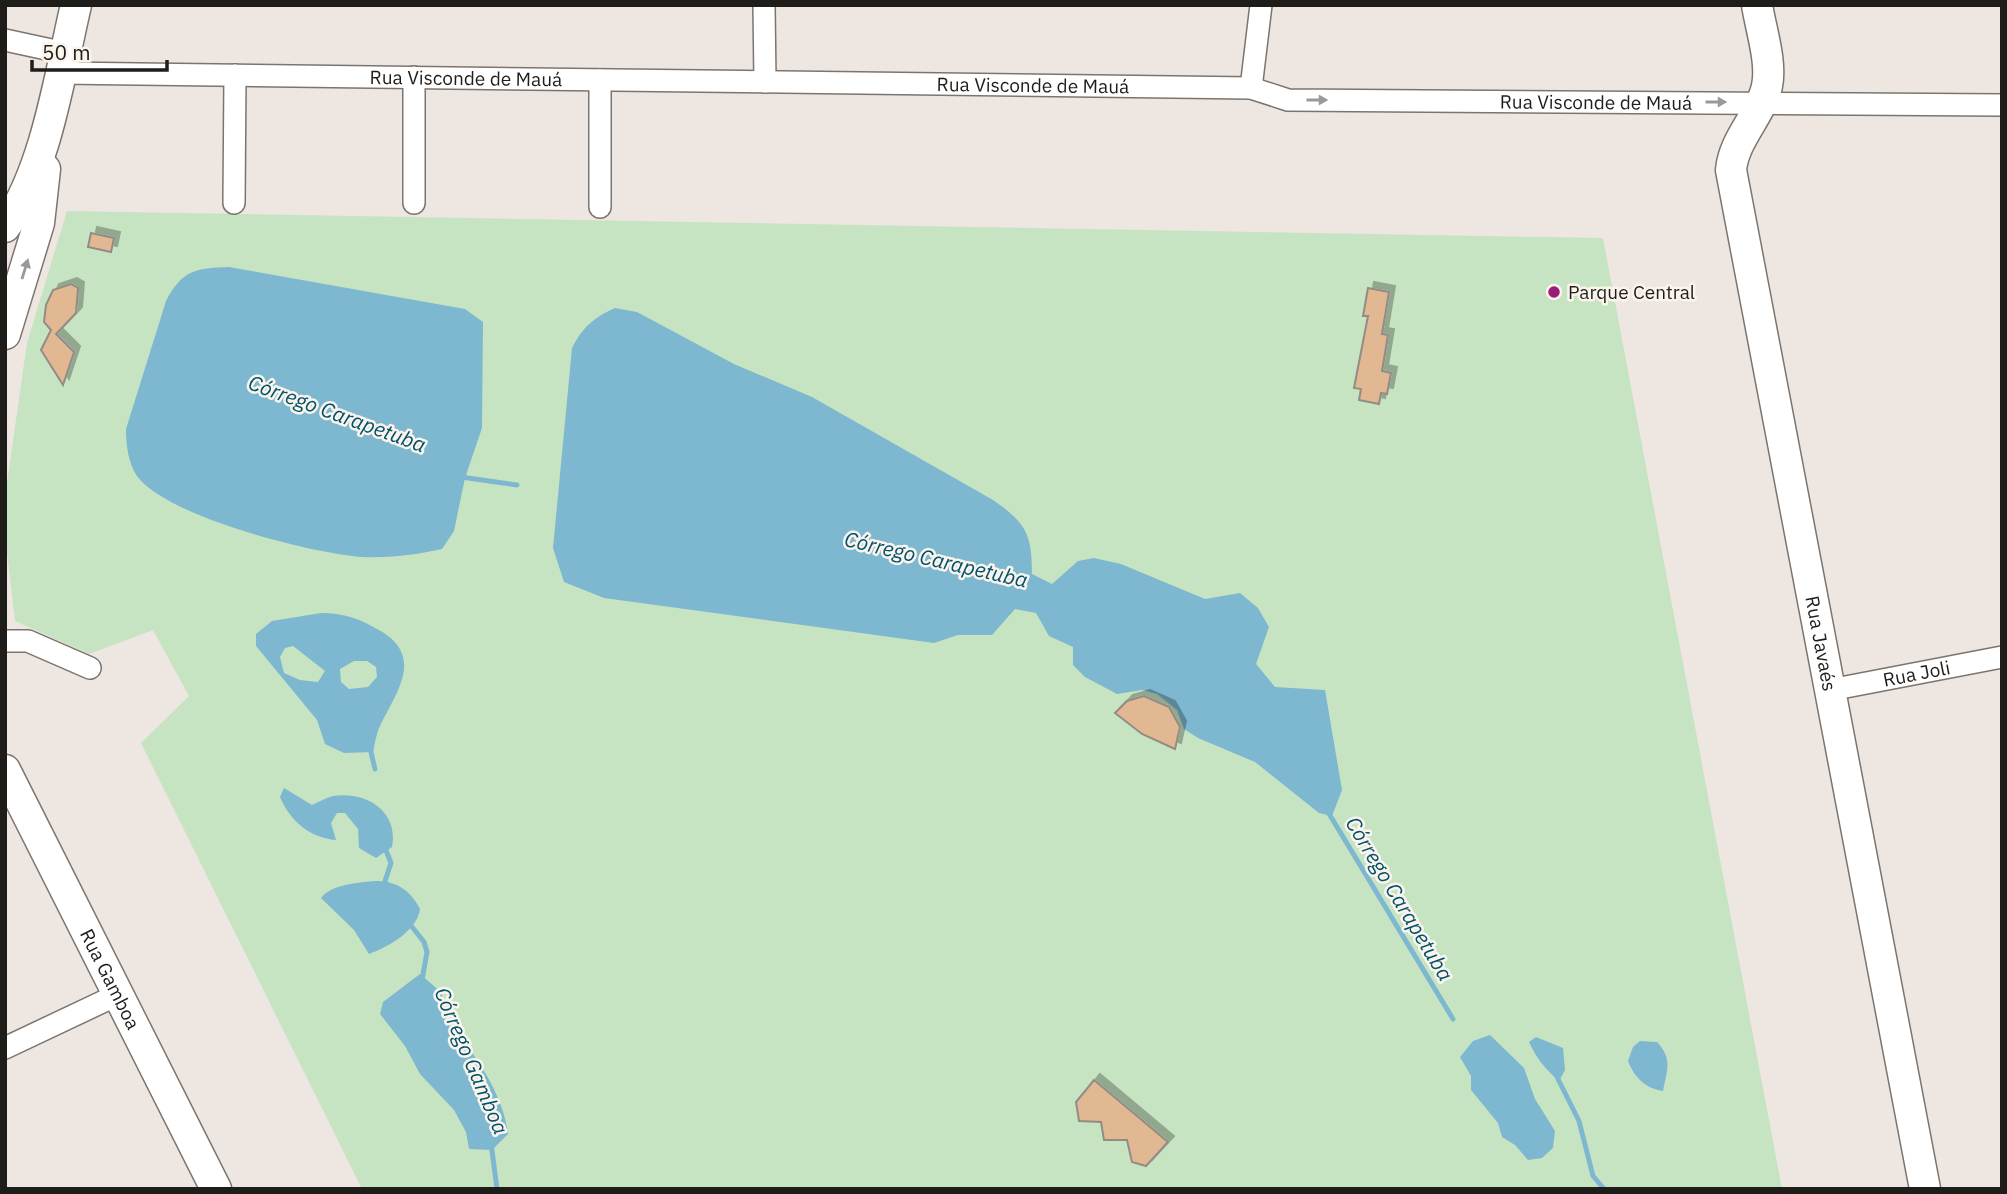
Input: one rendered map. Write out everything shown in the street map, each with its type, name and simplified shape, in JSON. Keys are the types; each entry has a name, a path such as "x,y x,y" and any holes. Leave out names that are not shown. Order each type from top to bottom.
{"street":[{"path":"5,227 18,210 50,120 76,5"},
{"path":"764,5 765,82"},
{"path":"1251,88 1261,5"},
{"name":"Rua Javaés","path":"1756,5 1768,76 1760,103 1732,156 1731,170 1925,1189"},
{"name":"Rua Visconde de Mauá","path":"5,40 63,63 235,75 1251,88 1288,100 2002,105"},
{"path":"234,203 235,75"},
{"path":"414,78 414,203"},
{"path":"600,80 600,207"},
{"path":"5,334 39,223 50,120"},
{"path":"5,641 28,641 90,667"},
{"name":"Rua Joli","path":"1830,690 2002,657"},
{"name":"Rua Gamboa","path":"7,780 216,1189"},
{"path":"5,1048 118,994"}],"green space":[{"name":"Parque Central","path":"67,211 1603,238 1782,1189 362,1189 141,743 189,696 153,630 89,654 15,621 5,535 5,497 27,343"}],"water":[{"path":"229,267 465,309 483,322 482,428 465,478 454,531 442,549 402,556 362,557 276,540 208,519 153,491 137,476 128,453 126,429 166,301 178,283 191,273 207,268"},
{"path":"615,308 637,312 734,364 812,397 993,500 1013,516 1025,531 1031,549 1032,574 1052,584 1078,561 1094,558 1121,564 1205,599 1240,593 1258,608 1269,627 1256,664 1275,687 1325,690 1342,790 1332,816 1319,813 1255,762 1198,738 1184,729 1177,710 1157,694 1142,690 1117,694 1085,677 1073,665 1073,647 1049,636 1036,613 1015,609 992,635 958,635 934,643 604,598 564,582 553,548 572,348 589,324"},
{"path":"321,613 343,615 377,629 392,639 401,650 403,674 379,729 373,752 344,753 325,744 317,720 256,646 256,634 272,621","holes":["293,646 325,671 318,682 300,680 284,673 280,657 285,648","354,661 367,661 376,667 377,677 368,687 349,689 341,682 340,669"]},
{"path":"284,788 312,805 333,796 345,795 368,800 378,806 390,823 392,847 376,858 359,848 358,829 345,813 337,813 331,823 336,840 309,832 295,821 284,806 280,797"},
{"path":"375,881 402,888 420,909 408,931 369,954 354,930 321,898 338,887"},
{"path":"420,974 442,993 446,1020 479,1063 500,1102 508,1134 492,1150 469,1149 466,1132 454,1110 420,1074 405,1046 380,1014 383,1002"},
{"path":"1490,1035 1524,1068 1535,1099 1555,1131 1553,1148 1542,1158 1528,1160 1515,1145 1502,1137 1498,1123 1471,1090 1471,1076 1460,1057 1473,1041"},
{"path":"1536,1037 1563,1048 1565,1070 1559,1081 1532,1048 1529,1042"},
{"path":"1640,1041 1657,1042 1665,1054 1668,1065 1663,1091 1646,1085 1637,1077 1628,1061 1633,1047"}],"building":[{"path":"91,233 114,238 111,252 88,247"},
{"path":"71,284 78,288 76,313 56,334 74,352 63,385 41,350 51,330 44,322 46,305 53,290"},
{"path":"1368,288 1389,292 1382,334 1388,335 1382,371 1391,373 1387,394 1381,393 1379,404 1359,400 1361,389 1354,388 1368,316 1363,316"},
{"path":"1144,696 1169,707 1180,727 1175,749 1142,734 1115,713 1127,701"},
{"path":"1094,1080 1168,1142 1146,1166 1132,1162 1127,1140 1104,1140 1101,1122 1079,1121 1076,1102"}],"waterway":[{"name":"Córrego Carapetuba","path":"461,477 517,485"},
{"name":"Córrego Gamboa","path":"370,748 375,769"},
{"name":"Córrego Carapetuba","path":"1328,812 1453,1019"},
{"name":"Córrego Gamboa","path":"385,848 391,863 385,881 388,887"},
{"name":"Córrego Gamboa","path":"409,923 424,942 427,952 422,980"},
{"name":"Córrego Carapetuba","path":"1557,1077 1579,1121 1593,1176 1604,1189"},
{"name":"Córrego Gamboa","path":"491,1143 497,1189"}],"place":[{"name":"Parque Central","path":"1554,292"}]}
